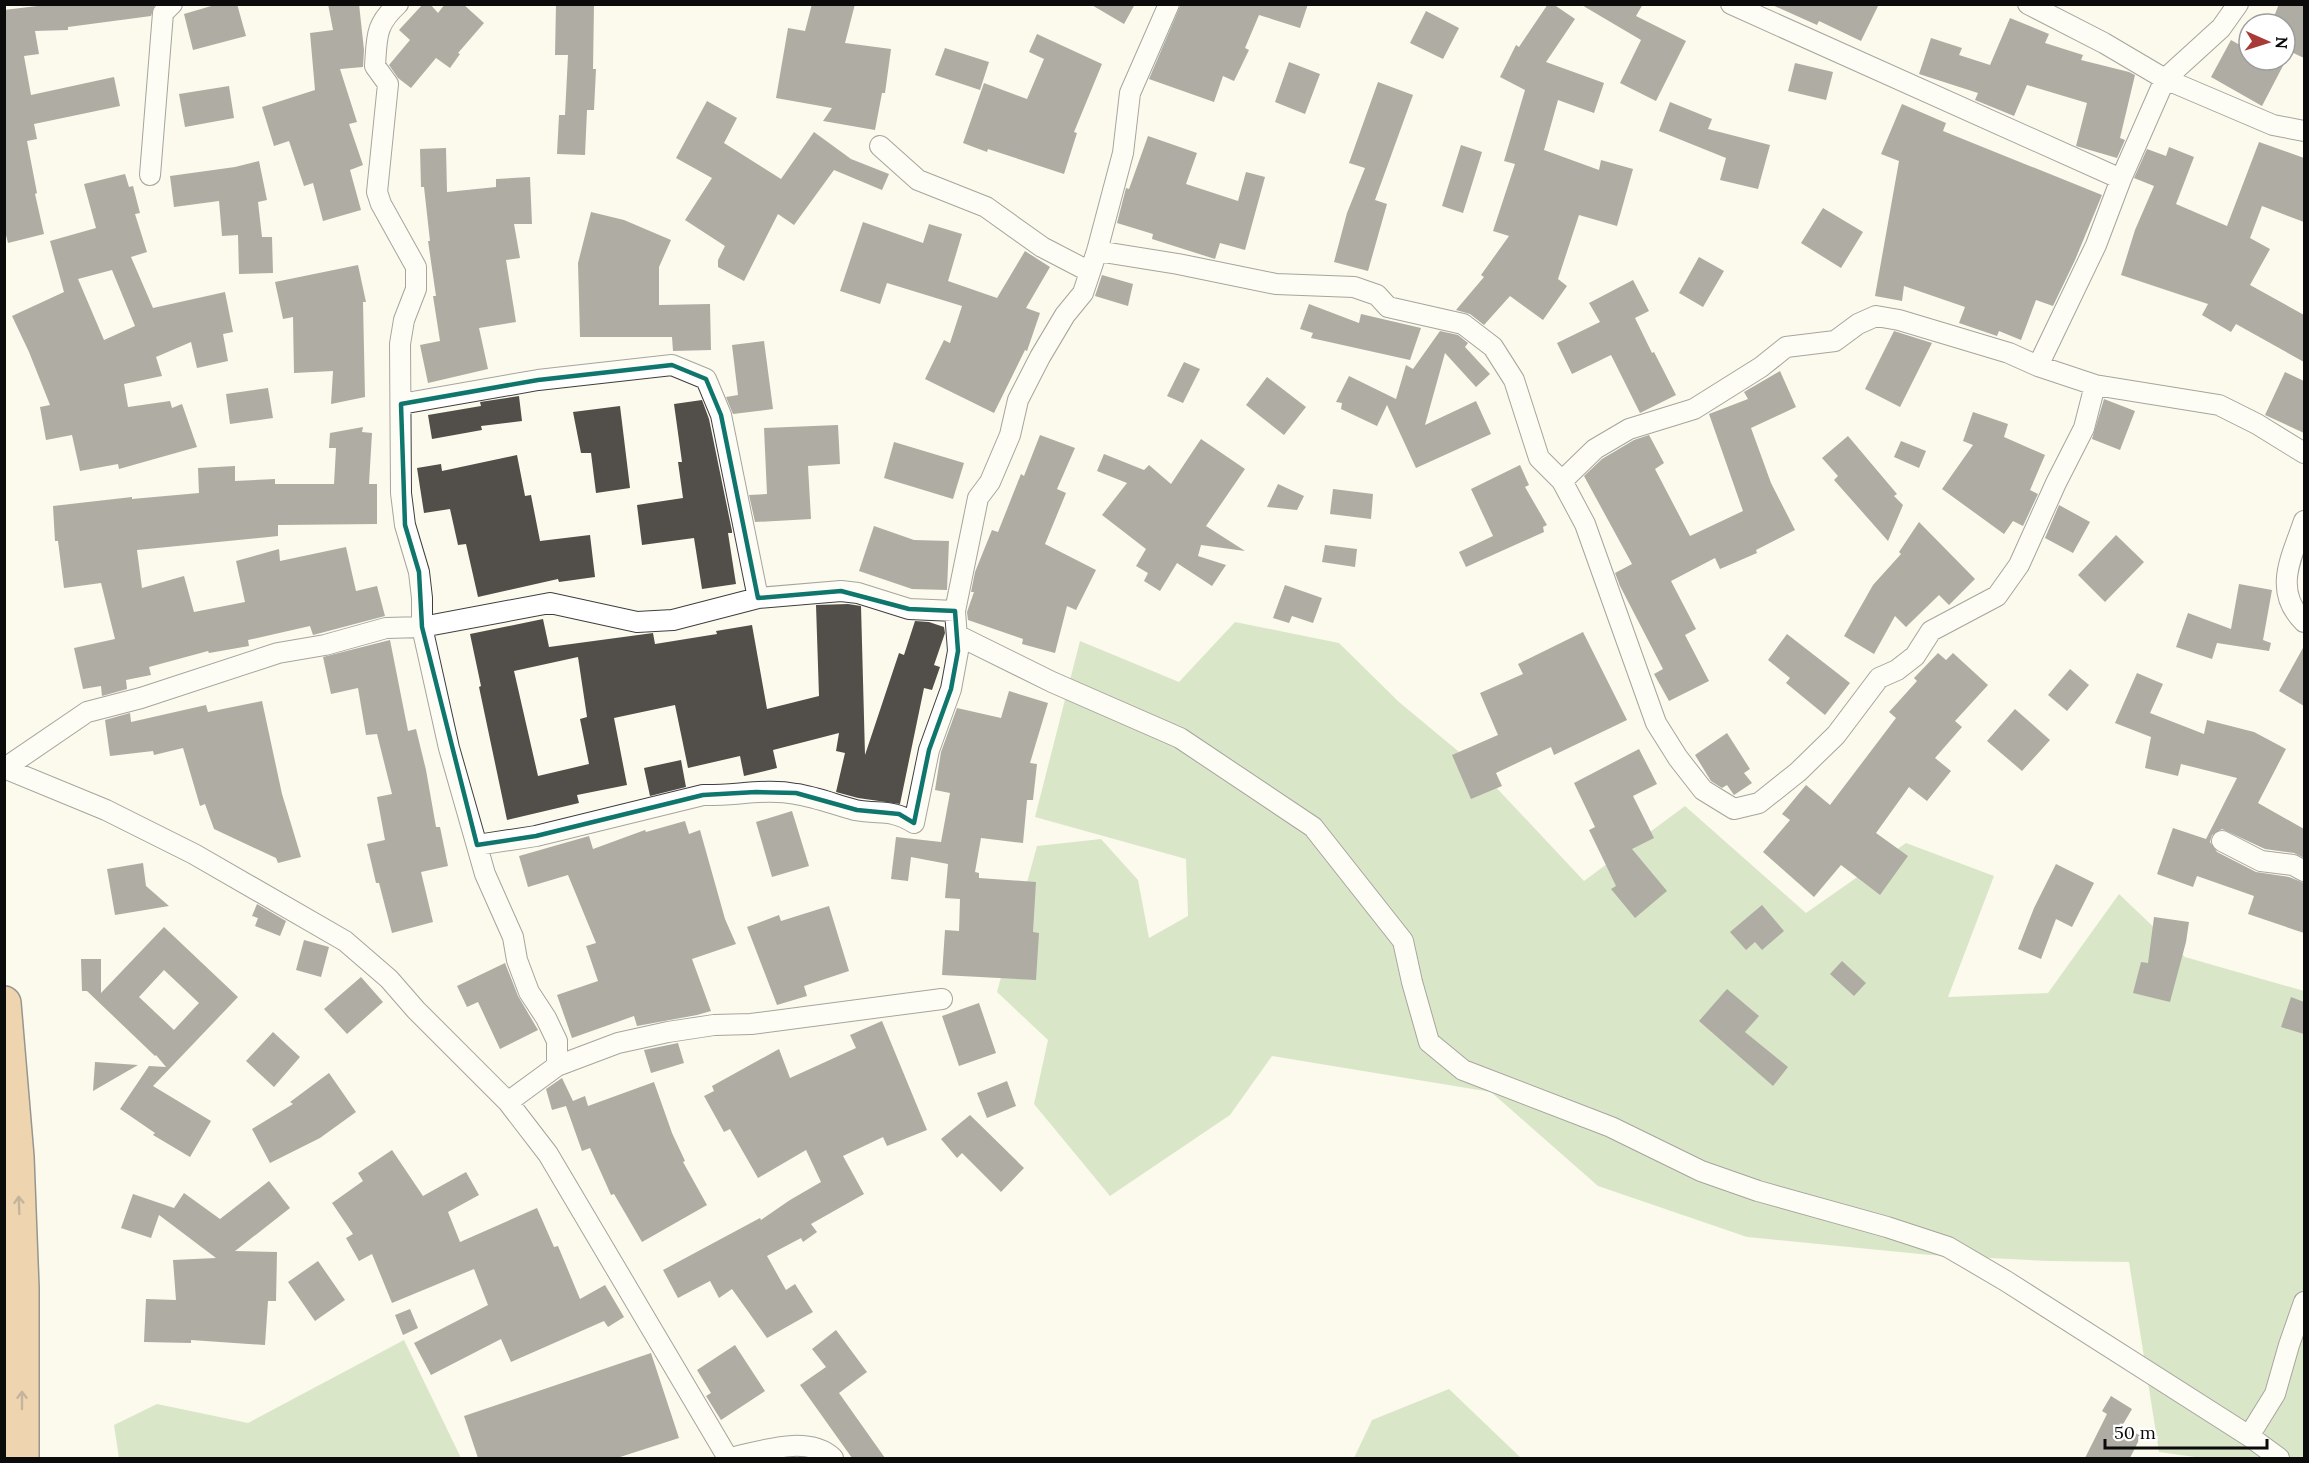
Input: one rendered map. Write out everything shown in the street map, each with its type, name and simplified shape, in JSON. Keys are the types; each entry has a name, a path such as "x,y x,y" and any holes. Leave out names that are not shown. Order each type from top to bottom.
{"highway":[{"path":"4,1003 17,1157 22,1458"}],"street":[{"path":"150,175 164,13 172,4"},
{"path":"398,4 384,16 377,34 375,66 388,84 377,192 381,204 416,267 416,290 404,320 400,344 401,493 405,525 419,572 422,627 449,748 485,874 513,937 517,960 529,992 546,1018 557,1041 557,1065"},
{"path":"477,845 548,833 703,795 725,796 756,792 796,793 857,810 899,814 914,823 929,750 951,689 958,651 956,611 978,498 990,482 1010,435 1018,400 1040,357 1065,315 1083,293 1097,251 1123,153 1130,93 1170,4"},
{"path":"1731,4 2121,179"},
{"path":"2028,4 2067,13 2104,43 2165,79 2273,125 2304,132"},
{"path":"2038,366 2096,245 2121,179 2165,79 2222,28 2238,4"},
{"path":"880,146 918,180 986,207 1042,248 1090,272"},
{"path":"1097,251 1178,264 1276,284 1354,287 1377,295 1388,307 1463,324 1493,347 1514,380 1539,458 1562,481 1585,524 1656,723 1678,758 1703,790 1734,809 1760,803 1798,772 1836,735 1879,678 1898,670 1915,656 1931,631 1998,596 2019,565 2084,428 2095,385"},
{"path":"1562,481 1595,449 1629,429 1694,409 1761,367 1786,347 1835,341 1858,324 1876,316 1951,334 2009,352 2038,366 2095,385 2219,405 2257,424 2304,453"},
{"path":"401,404 538,380 672,365 706,379 721,415 758,598"},
{"path":"2304,521 2287,570 2286,592 2289,603 2304,622"},
{"path":"5,768 87,712 141,698 278,653 325,645 386,628 422,627 550,603 637,622 673,620 758,598 841,591 858,593 909,609 956,611"},
{"path":"957,635 1052,682 1180,738 1313,827 1403,941 1417,1003 1429,1042 1463,1070 1611,1127 1711,1174 1758,1191 1887,1227 1948,1247 2006,1281 2279,1458"},
{"path":"5,768 106,810 194,854 345,941 389,979 416,1010 508,1102 548,1154 729,1458 782,1447 808,1446 833,1458"},
{"path":"2222,841 2261,861 2293,865 2304,871"},
{"path":"508,1102 557,1065 618,1043 714,1025 751,1024 942,999"},
{"path":"2248,1436 2275,1394 2304,1302"}],"highlighted area":[{"path":"672,365 706,379 721,415 758,598 841,591 909,609 955,611 958,651 951,689 929,750 914,823 899,814 857,810 796,793 756,792 703,795 536,836 477,845 422,627 419,572 405,525 401,404 538,380"}],"green space":[{"path":"1235,622 1339,643 1399,702 1476,766 1584,881 1685,806 1806,913 1906,843 1994,876 1948,997 2048,993 2119,894 2185,957 2304,991 2304,1458 2202,1458 2159,1452 2129,1262 2049,1261 1930,1255 1747,1237 1598,1186 1491,1092 1272,1056 1230,1115 1110,1196 1034,1104 1048,1040 997,992 1037,846 1101,839 1138,880 1149,938 1188,916 1186,859 1035,817 1080,641 1179,682"},
{"path":"404,1340 461,1458 119,1458 114,1425 157,1404 248,1423"},
{"path":"1449,1389 1521,1458 1354,1458 1372,1420"}],"building":[{"path":"54,4 155,4 151,16 68,27 68,30 35,31 39,54 24,56 31,95 114,77 120,106 34,124 37,139 27,141 44,234 8,243 4,227 4,10"},
{"path":"218,4 237,4 246,36 193,50 184,14"},
{"path":"328,4 359,4 364,50 363,67 340,69 357,122 349,124 363,165 350,170 361,210 323,221 313,183 304,186 289,141 274,146 262,107 315,90 310,33 333,30"},
{"path":"423,4 430,4 438,13 445,4 463,4 484,23 458,53 460,54 450,68 436,58 411,88 398,78 389,65 410,40 399,30"},
{"path":"556,4 594,4 593,69 596,69 594,110 587,110 585,155 557,154 559,115 565,115 568,55 555,55"},
{"path":"812,4 855,4 845,43 891,49 885,93 882,93 875,130 823,121 832,108 776,98 788,28 805,31"},
{"path":"1090,4 1135,4 1124,24"},
{"path":"1181,4 1308,4 1300,28 1259,15 1245,48 1249,50 1234,81 1223,76 1214,102 1149,79"},
{"path":"1548,4 1553,4 1575,19 1546,62 1604,83 1594,113 1558,100 1544,150 1599,170 1601,160 1633,169 1617,226 1579,215 1558,279 1567,286 1543,320 1510,296 1484,325 1470,314 1456,310 1484,277 1481,275 1509,236 1493,231 1515,164 1504,161 1525,90 1500,77 1516,45 1519,47"},
{"path":"1580,4 1643,4 1636,16 1686,41 1656,101 1620,83 1641,40"},
{"path":"1770,4 1879,4 1861,41 1819,21 1817,25"},
{"path":"2279,4 2304,4 2304,58 2297,55 2297,12 2276,12"},
{"path":"1426,11 1459,28 1443,59 1410,43"},
{"path":"2010,18 2049,34 2045,43 2083,55 2081,60 2135,75 2120,138 2125,140 2117,158 2076,146 2087,103 2027,85 2014,116 1975,100 1978,93 1919,74 1931,38 1962,48 1959,55 1990,65"},
{"path":"1037,34 1102,64 1074,132 1077,133 1064,174 963,143 984,83 1027,99 1044,59 1029,52"},
{"path":"2231,40 2237,43 2237,72 2280,72 2262,106 2211,77"},
{"path":"945,48 989,62 980,90 935,75"},
{"path":"1289,62 1320,74 1305,114 1275,102"},
{"path":"1795,63 1833,72 1826,100 1788,91"},
{"path":"1378,82 1413,95 1375,200 1387,204 1368,271 1334,262 1347,213 1365,168 1349,163"},
{"path":"229,86 234,118 185,127 179,94"},
{"path":"707,101 737,118 724,143 781,179 814,132 851,159 889,174 882,190 834,170 794,225 778,214 744,281 718,267 718,260 725,246 685,220 712,178 676,158"},
{"path":"1670,102 1712,119 1708,129 1770,145 1758,189 1720,180 1726,158 1659,131"},
{"path":"1902,104 1946,123 1943,131 2102,195 2053,306 2036,300 2021,340 1999,331 1997,336 1959,323 1965,307 1904,286 1902,301 1875,296 1899,161 1881,154"},
{"path":"1148,136 1197,153 1186,184 1238,201 1246,172 1265,177 1245,250 1220,243 1215,259 1152,239 1153,234 1117,223 1126,188 1129,189"},
{"path":"2259,142 2304,158 2304,222 2262,206 2250,238 2270,249 2250,285 2304,315 2304,362 2236,324 2231,332 2202,315 2208,304 2121,275 2135,230 2154,186 2134,178 2147,149 2166,156 2169,147 2194,157 2176,204 2227,226"},
{"path":"1461,145 1482,152 1463,213 1442,206"},
{"path":"446,148 447,192 496,187 496,179 530,177 532,224 514,224 520,258 506,260 516,322 479,328 488,369 428,383 420,345 440,341 433,296 436,296 428,241 430,241 424,187 421,187 420,149"},
{"path":"259,161 267,200 258,202 262,237 272,237 273,273 239,274 238,235 222,236 219,201 174,207 170,176 235,167"},
{"path":"125,174 129,187 133,186 140,213 135,214 147,252 131,257 153,308 225,292 233,332 223,334 228,361 197,368 191,342 156,357 162,376 124,384 128,407 170,401 172,408 182,404 197,447 119,469 118,464 80,471 72,435 46,440 40,407 50,405 12,316 64,292 50,241 96,228 84,184","holes":["112,270 135,326 104,340 78,279"]},
{"path":"1823,208 1863,232 1841,268 1801,243"},
{"path":"591,212 624,220 671,240 659,267 659,305 710,304 711,350 673,351 672,337 580,337 578,263"},
{"path":"863,222 923,243 929,224 962,234 948,281 997,298 1025,251 1050,267 1026,308 1040,313 1027,351 1025,350 994,413 925,379 944,340 950,343 962,306 887,283 880,304 840,291"},
{"path":"1699,257 1724,271 1703,307 1679,293"},
{"path":"358,265 366,302 363,302 365,397 331,404 333,371 294,373 293,317 283,319 275,282"},
{"path":"1102,275 1133,284 1128,306 1095,296"},
{"path":"1633,280 1649,311 1635,318 1676,395 1640,413 1611,355 1572,374 1557,343 1600,322 1589,303"},
{"path":"1309,304 1359,323 1361,314 1421,328 1410,360 1311,338 1313,333 1300,329"},
{"path":"1440,331 1458,335 1468,343 1465,347 1490,374 1476,387 1445,353 1425,425 1476,401 1491,434 1416,468 1387,405 1377,426 1341,409 1342,403 1336,402 1349,376 1396,399 1406,365 1413,369"},
{"path":"1894,331 1932,343 1900,407 1865,389"},
{"path":"764,341 773,409 733,414 726,397 738,395 732,345"},
{"path":"1184,362 1200,369 1183,403 1167,396"},
{"path":"1780,371 1796,407 1751,428 1771,483 1795,530 1756,550 1757,553 1720,569 1715,558 1671,581 1696,629 1685,635 1709,681 1669,701 1654,674 1663,669 1615,573 1632,564 1584,476 1602,459 1634,440 1649,435 1664,463 1655,469 1690,536 1743,511 1709,414 1748,399 1744,392"},
{"path":"2285,372 2304,381 2304,433 2265,415"},
{"path":"1267,377 1306,407 1284,435 1246,405"},
{"path":"268,388 273,418 230,424 226,394"},
{"path":"519,396 522,421 481,426 482,430 432,439 428,415 481,406 480,402"},
{"path":"2104,399 2135,411 2120,450 2092,439"},
{"path":"702,400 709,419 732,531 728,533 736,584 702,589 694,538 642,545 637,505 683,498 678,462 682,462 674,404"},
{"path":"620,406 630,488 596,493 591,453 581,453 573,412"},
{"path":"1973,412 2008,424 2004,437 2045,455 2030,490 2038,494 2023,526 2013,521 2004,534 1942,489 1973,445 1963,441"},
{"path":"838,425 840,464 808,466 811,519 755,522 749,495 767,494 764,428"},
{"path":"363,427 362,432 372,433 369,484 377,484 377,524 278,525 278,536 137,550 142,588 184,576 194,612 245,602 236,561 279,549 280,561 346,547 356,591 377,586 385,616 313,635 310,626 248,640 249,646 209,653 208,651 149,667 151,675 126,680 127,689 102,696 101,686 83,689 74,648 115,639 101,583 64,588 58,541 55,541 53,506 132,497 132,499 199,493 198,468 235,466 235,481 275,479 275,484 334,484 336,448 329,448 330,433"},
{"path":"1040,435 1075,448 1057,489 1066,493 1045,544 1096,570 1076,610 1067,606 1055,653 1022,644 1023,639 968,620 967,612 974,592 971,592 975,572 992,530 998,532 1021,474 1024,476"},
{"path":"1848,436 1897,494 1894,496 1903,505 1888,541 1834,480 1838,476 1822,458"},
{"path":"1201,439 1245,469 1206,526 1245,551 1201,545 1198,556 1226,565 1212,586 1177,563 1160,591 1144,581 1148,573 1136,566 1146,549 1102,515 1127,483 1097,471 1104,454 1144,470 1149,465 1171,484"},
{"path":"1901,441 1926,451 1919,468 1894,457"},
{"path":"894,442 964,463 953,499 884,478"},
{"path":"517,455 525,496 531,495 540,541 590,535 595,577 559,582 558,579 478,597 466,544 458,545 450,509 424,513 417,468 441,464 442,471"},
{"path":"1520,465 1529,485 1525,487 1547,525 1543,527 1544,532 1466,567 1459,552 1493,536 1471,489"},
{"path":"1278,484 1304,496 1297,510 1267,507"},
{"path":"1333,489 1373,494 1371,519 1330,514"},
{"path":"2059,505 2090,522 2073,553 2045,538"},
{"path":"1919,522 1975,579 1949,605 1939,595 1906,627 1895,616 1874,654 1844,636 1873,585 1901,554 1899,552"},
{"path":"874,526 914,540 949,541 947,590 912,589 859,571"},
{"path":"2116,535 2144,562 2105,602 2078,575"},
{"path":"1325,545 1357,549 1355,567 1322,562"},
{"path":"2239,584 2272,590 2263,640 2271,643 2269,651 2217,643 2212,659 2176,647 2188,613 2231,629"},
{"path":"1285,585 1322,598 1313,623 1292,616 1289,623 1273,618"},
{"path":"816,605 861,606 865,755 899,653 904,655 915,621 929,622 944,627 945,633 934,665 940,667 932,690 924,688 900,804 858,798 836,792 845,753 836,751 839,733 773,750 777,768 744,776 740,756 688,768 675,705 614,718 627,785 577,795 579,803 507,820 470,634 543,619 549,647 653,633 655,644 717,634 716,631 752,625 767,709 819,696","holes":["578,657 587,717 580,719 589,764 538,776 514,671"]},
{"path":"1583,632 1627,720 1554,755 1551,747 1496,773 1502,786 1471,799 1452,755 1498,735 1480,693 1523,674 1518,664"},
{"path":"1787,634 1850,683 1825,715 1786,683 1790,678 1768,660"},
{"path":"390,640 408,731 416,729 436,827 440,827 448,866 421,872 433,922 392,933 379,883 376,883 367,844 385,840 377,797 392,794 377,734 366,735 358,688 331,694 323,657"},
{"path":"2304,646 2304,706 2279,691"},
{"path":"1938,653 1946,660 1953,653 1988,685 1955,721 1962,727 1935,758 1951,771 1927,801 1909,787 1876,833 1908,856 1880,895 1841,865 1814,897 1763,852 1790,820 1782,814 1806,785 1830,805 1896,718 1889,712 1917,681 1914,678"},
{"path":"2070,669 2089,685 2067,711 2048,695"},
{"path":"2137,673 2163,684 2150,713 2204,734 2207,720 2254,732 2286,749 2258,803 2304,829 2304,858 2294,853 2265,849 2222,829 2212,835 2210,842 2217,852 2256,872 2289,877 2304,883 2304,933 2248,914 2254,896 2197,876 2193,887 2157,874 2173,828 2206,839 2237,778 2181,764 2178,776 2145,768 2151,737 2115,723"},
{"path":"1009,691 1048,703 1030,763 1037,764 1033,800 1027,800 1023,843 981,838 975,872 979,873 979,878 1036,882 1033,932 1039,933 1036,980 942,975 945,930 959,931 960,899 945,898 948,864 911,857 908,881 891,879 896,837 941,842 950,793 935,790 941,752 957,708 1001,718"},
{"path":"262,701 282,794 301,857 278,863 276,858 214,829 205,804 200,806 183,748 154,755 153,751 110,756 105,720 130,713 131,722 206,705 208,712"},
{"path":"2015,709 2050,740 2022,771 1987,741"},
{"path":"1727,733 1750,769 1744,773 1752,783 1734,795 1727,785 1722,788 1711,781 1695,755"},
{"path":"1639,749 1657,784 1633,796 1654,838 1632,849 1667,891 1635,918 1611,889 1616,886 1589,830 1595,827 1574,783"},
{"path":"681,760 686,787 650,796 644,768"},
{"path":"792,811 809,866 772,877 756,822"},
{"path":"685,821 689,834 700,830 725,919 736,944 692,959 711,1011 637,1026 634,1016 572,1038 557,995 598,981 586,946 596,943 568,875 528,887 519,856 589,836 593,849 645,830 646,832"},
{"path":"143,863 146,886 169,906 115,915 107,869"},
{"path":"2056,864 2094,883 2072,927 2056,919 2041,959 2018,949 2034,908"},
{"path":"257,904 286,921 280,936 255,926 258,918 252,916"},
{"path":"1762,905 1784,931 1762,950 1755,942 1746,950 1730,932"},
{"path":"829,906 849,971 804,986 807,996 777,1005 747,927 779,915 781,921"},
{"path":"2154,917 2189,922 2170,1002 2133,993 2141,962 2148,963"},
{"path":"164,927 238,997 153,1086 211,1121 190,1157 153,1135 155,1133 120,1109 149,1066 166,1067 87,991 82,991 81,959 101,959 101,993","holes":["164,970 199,1003 174,1030 139,997"]},
{"path":"304,940 329,947 321,977 296,970"},
{"path":"1842,961 1866,983 1854,996 1830,974"},
{"path":"505,963 518,996 538,1030 500,1049 478,1002 467,1007 457,986"},
{"path":"361,977 383,1002 347,1034 324,1009"},
{"path":"1727,989 1759,1016 1745,1032 1788,1067 1773,1086 1699,1021"},
{"path":"2291,997 2304,1002 2304,1034 2281,1027"},
{"path":"979,1003 996,1053 959,1066 942,1016"},
{"path":"882,1021 927,1130 887,1146 883,1137 843,1156 864,1194 811,1224 817,1232 803,1242 801,1238 767,1256 786,1290 795,1284 813,1312 767,1338 732,1289 719,1298 710,1281 678,1298 663,1270 760,1218 761,1220 821,1182 806,1150 758,1178 730,1129 724,1132 704,1096 714,1091 712,1086 779,1049 790,1078 856,1048 850,1035"},
{"path":"273,1032 300,1057 274,1087 246,1061"},
{"path":"678,1043 684,1063 651,1073 644,1050"},
{"path":"95,1062 138,1065 93,1091"},
{"path":"329,1073 356,1112 320,1138 270,1163 252,1129 293,1104 290,1102"},
{"path":"562,1078 573,1101 585,1096 588,1106 654,1082 672,1133 685,1161 683,1162 707,1205 642,1242 614,1194 611,1195 590,1148 582,1151 566,1106 552,1110 546,1089"},
{"path":"1007,1081 1016,1106 987,1118 977,1093"},
{"path":"970,1115 1024,1168 1001,1192 962,1153 957,1158 941,1139"},
{"path":"392,1150 423,1196 466,1172 479,1195 448,1212 460,1242 537,1208 554,1247 558,1246 580,1299 605,1285 624,1317 608,1327 604,1321 511,1362 501,1339 431,1375 414,1343 488,1305 474,1269 392,1303 372,1254 359,1261 346,1238 353,1234 332,1203 363,1181 358,1173"},
{"path":"269,1181 290,1208 235,1251 277,1252 276,1301 268,1301 265,1345 191,1340 191,1343 144,1342 146,1299 176,1300 173,1260 216,1258 159,1215 151,1238 121,1228 133,1194 174,1208 184,1193 220,1219"},
{"path":"318,1261 345,1300 315,1321 288,1282"},
{"path":"410,1309 418,1328 403,1335 395,1315"},
{"path":"836,1330 867,1372 839,1393 885,1458 852,1458 800,1385 826,1367 812,1349"},
{"path":"735,1345 765,1391 721,1420 706,1396 711,1393 697,1370"},
{"path":"651,1353 679,1438 617,1458 478,1458 464,1416"},
{"path":"2111,1396 2132,1409 2122,1426 2141,1436 2130,1458 2085,1458 2107,1414 2102,1411"}]}
